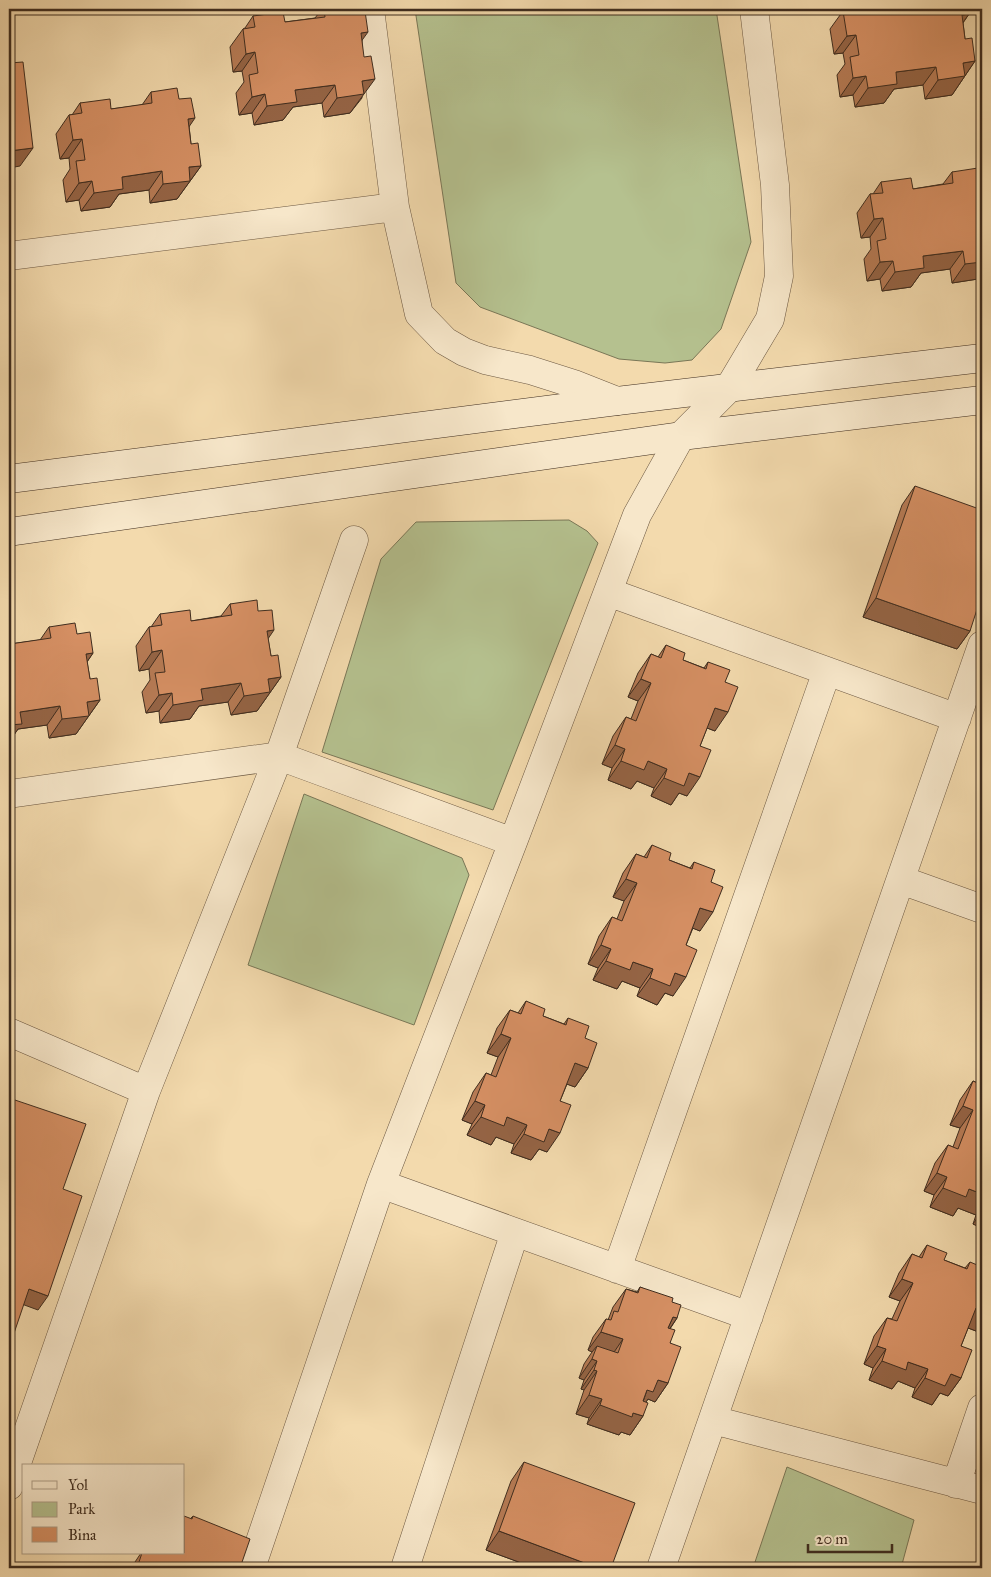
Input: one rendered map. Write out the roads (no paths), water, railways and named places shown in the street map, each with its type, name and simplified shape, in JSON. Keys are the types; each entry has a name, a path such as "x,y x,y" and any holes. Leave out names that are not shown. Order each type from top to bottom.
{"street":[{"path":"370,9 395,207 419,314 431,329 464,352 485,360 556,378 617,401"},
{"path":"251,1568 380,1184 513,842 637,515 681,436 729,388 770,319 779,276 775,185 754,9"},
{"path":"9,256 395,207"},
{"path":"9,479 617,401 982,358"},
{"path":"9,532 681,436 982,400"},
{"path":"10,1478 146,1090 279,756 354,540"},
{"path":"608,592 957,718"},
{"path":"661,1568 982,646"},
{"path":"617,1269 827,671"},
{"path":"9,794 279,756 513,842"},
{"path":"901,880 982,909"},
{"path":"9,1032 146,1090"},
{"path":"380,1184 749,1316"},
{"path":"404,1568 515,1232"},
{"path":"956,1484 982,1408"},
{"path":"713,1420 982,1490"}]}
